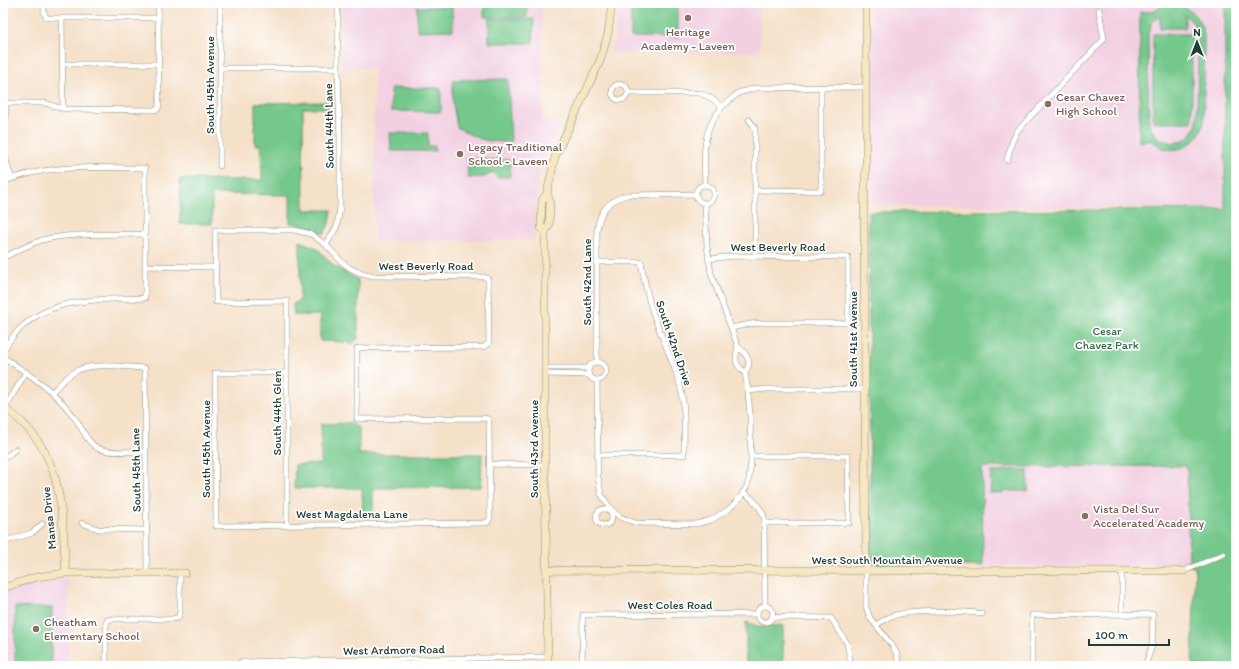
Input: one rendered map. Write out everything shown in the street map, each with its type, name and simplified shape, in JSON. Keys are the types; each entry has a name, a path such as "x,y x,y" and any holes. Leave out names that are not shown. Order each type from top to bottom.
{"street":[{"path":"44,3 44,13 46,17 49,18 158,18"},
{"path":"12,178 4,152 4,103 45,103 63,109 158,109 158,3"},
{"name":"South 45th Avenue","path":"220,3 220,166"},
{"name":"South 44th Lane","path":"326,245 337,226 340,216 338,3"},
{"name":"South 43rd Avenue","path":"548,666 545,464 545,232 541,228 542,200 547,193 555,158 603,51 608,34 612,3"},
{"name":"South 41st Avenue","path":"866,3 866,166 864,206 866,607 870,618 891,644 897,654 899,666"},
{"path":"1007,160 1017,131 1104,39 1099,10"},
{"path":"62,18 63,109"},
{"path":"63,64 159,64"},
{"path":"220,68 338,68"},
{"path":"705,185 705,140 708,130 714,116 722,106 738,93 756,88 866,87"},
{"path":"755,190 821,191 821,88"},
{"path":"629,94 699,93 707,95 722,106"},
{"path":"749,120 754,126 755,130 755,257"},
{"path":"3,182 38,171 66,168 145,168 145,298 78,301 62,305 47,311 28,322 14,335 3,350"},
{"path":"705,185 713,190 714,196 711,201 705,203 700,201 696,194 698,189 705,185"},
{"name":"South 42nd Lane","path":"696,194 627,195 617,198 608,204 598,220 598,362 604,365 606,372 604,377 597,380 599,486 611,511 620,517 636,523 696,524 711,520 728,510 736,503 744,492"},
{"path":"705,203 708,259 738,347 736,358 737,364 745,373 748,391 751,471 744,492 758,505 764,516 765,606"},
{"name":"West Beverly Road","path":"215,267 215,230 302,231 311,234 326,245 350,268 369,275 487,278 489,334 489,342 487,345 483,347 357,348 357,419 488,419 490,424 490,464"},
{"path":"3,258 20,248 44,240 74,235 145,234"},
{"name":"West Beverly Road","path":"708,259 729,257 848,257 848,323 760,323 731,328"},
{"name":"South 42nd Drive","path":"597,262 641,262 644,282 653,312 670,354 679,383 683,412 684,455 598,455"},
{"path":"145,266 215,267"},
{"name":"South 44th Glen","path":"215,267 216,302 287,301 287,524"},
{"path":"738,347 744,351 749,362 745,373"},
{"path":"3,357 52,392 69,410 90,443 98,449 108,452 146,451"},
{"path":"589,375 589,368 592,364 598,362"},
{"name":"South 45th Lane","path":"52,392 76,371 86,367 145,368 147,573"},
{"path":"545,371 589,368"},
{"path":"545,371 589,375 597,380"},
{"path":"4,407 26,372"},
{"name":"South 45th Avenue","path":"216,526 215,373 286,372"},
{"path":"748,391 766,389 864,389"},
{"name":"Mansa Drive","path":"4,407 28,427 42,446 52,466 61,503 66,573"},
{"path":"3,459 16,449"},
{"path":"751,456 848,456 849,523 764,523"},
{"path":"490,464 545,464"},
{"name":"West Magdalena Lane","path":"216,526 287,524 484,523 488,522 490,518 490,464"},
{"path":"82,523 98,529 147,530"},
{"path":"3,542 32,533 42,524"},
{"name":"West South Mountain Avenue","path":"547,570 1184,571 1224,554"},
{"path":"1122,571 1122,614"},
{"path":"3,588 36,577 66,573 182,572 180,612 178,618 107,620 106,666"},
{"path":"757,614 759,610 765,606"},
{"path":"765,606 772,610 773,617"},
{"path":"876,625 892,616 914,612 972,612 982,614"},
{"name":"West Coles Road","path":"582,666 583,615 757,614 758,619 765,623 770,621 773,617 831,618 847,643 851,666"},
{"path":"1032,666 1032,615 1153,614 1152,646 1145,666"},
{"name":"West Ardmore Road","path":"241,662 548,657"}],"shaded area":[{"name":"Legacy Traditional School - Laveen","path":"342,3 542,3 543,121 554,121 560,124 549,147 539,174 535,215 535,240 374,241 374,68 342,68"},
{"name":"Heritage Academy - Laveen","path":"618,3 759,3 760,52 609,53 612,49 616,33"},
{"name":"Cesar Chavez High School","path":"871,3 1225,3 1225,209 872,205"},
{"name":"Vista Del Sur Accelerated Academy","path":"1188,466 1189,566 983,566 982,467"},
{"name":"Cheatham Elementary School","path":"69,578 69,666 3,666 3,592 37,582"}],"green space":[{"path":"484,3 527,3 527,17 484,17"},
{"path":"631,3 678,3 678,37 631,37"},
{"name":"Cesar Chavez Park","path":"1225,3 1236,3 1236,666 1192,666 1195,567 1189,566 1187,466 982,467 983,566 871,566 868,212 1225,209"},
{"path":"1167,5 1181,6 1192,12 1199,21 1204,34 1204,123 1202,129 1194,140 1177,149 1163,148 1151,141 1139,142 1140,12 1153,12 1160,7","holes":["1185,15 1194,24 1198,35 1197,122 1193,131 1188,137 1174,143 1166,142 1153,132 1149,123 1148,34 1153,21 1160,16 1160,28 1185,28"]},
{"path":"417,7 452,7 453,30 417,31"},
{"path":"489,19 534,19 533,43 489,43"},
{"path":"1153,34 1192,34 1192,122 1153,122"},
{"path":"508,79 511,142 482,139 457,127 453,104 453,80"},
{"path":"391,88 441,88 441,112 391,111"},
{"path":"329,102 329,108 303,108 304,210 332,210 330,222 324,234 307,226 290,223 290,195 212,194 212,224 180,224 180,179 262,180 261,145 255,145 255,103"},
{"path":"390,133 428,133 428,146 435,146 435,151 391,151"},
{"path":"467,159 510,160 510,177 497,177 494,172 485,177 468,178"},
{"path":"300,241 317,248 333,265 358,280 358,339 352,344 345,342 320,341 320,315 294,315 293,304 300,300"},
{"path":"349,423 359,428 359,454 482,454 481,487 373,488 373,517 363,518 362,488 294,488 295,465 321,464 321,424"},
{"path":"1003,470 1028,470 1028,491 1003,491 1003,493 990,493 991,472 1002,472"},
{"path":"15,607 52,608 51,666 15,666"},
{"path":"746,622 760,627 783,625 783,666 746,666"}],"place":[{"name":"Heritage Academy - Laveen","path":"688,18"},
{"name":"Cesar Chavez High School","path":"1048,104"},
{"name":"Legacy Traditional School - Laveen","path":"460,154"},
{"name":"Vista Del Sur Accelerated Academy","path":"1085,516"},
{"name":"Cheatham Elementary School","path":"36,629"}]}
